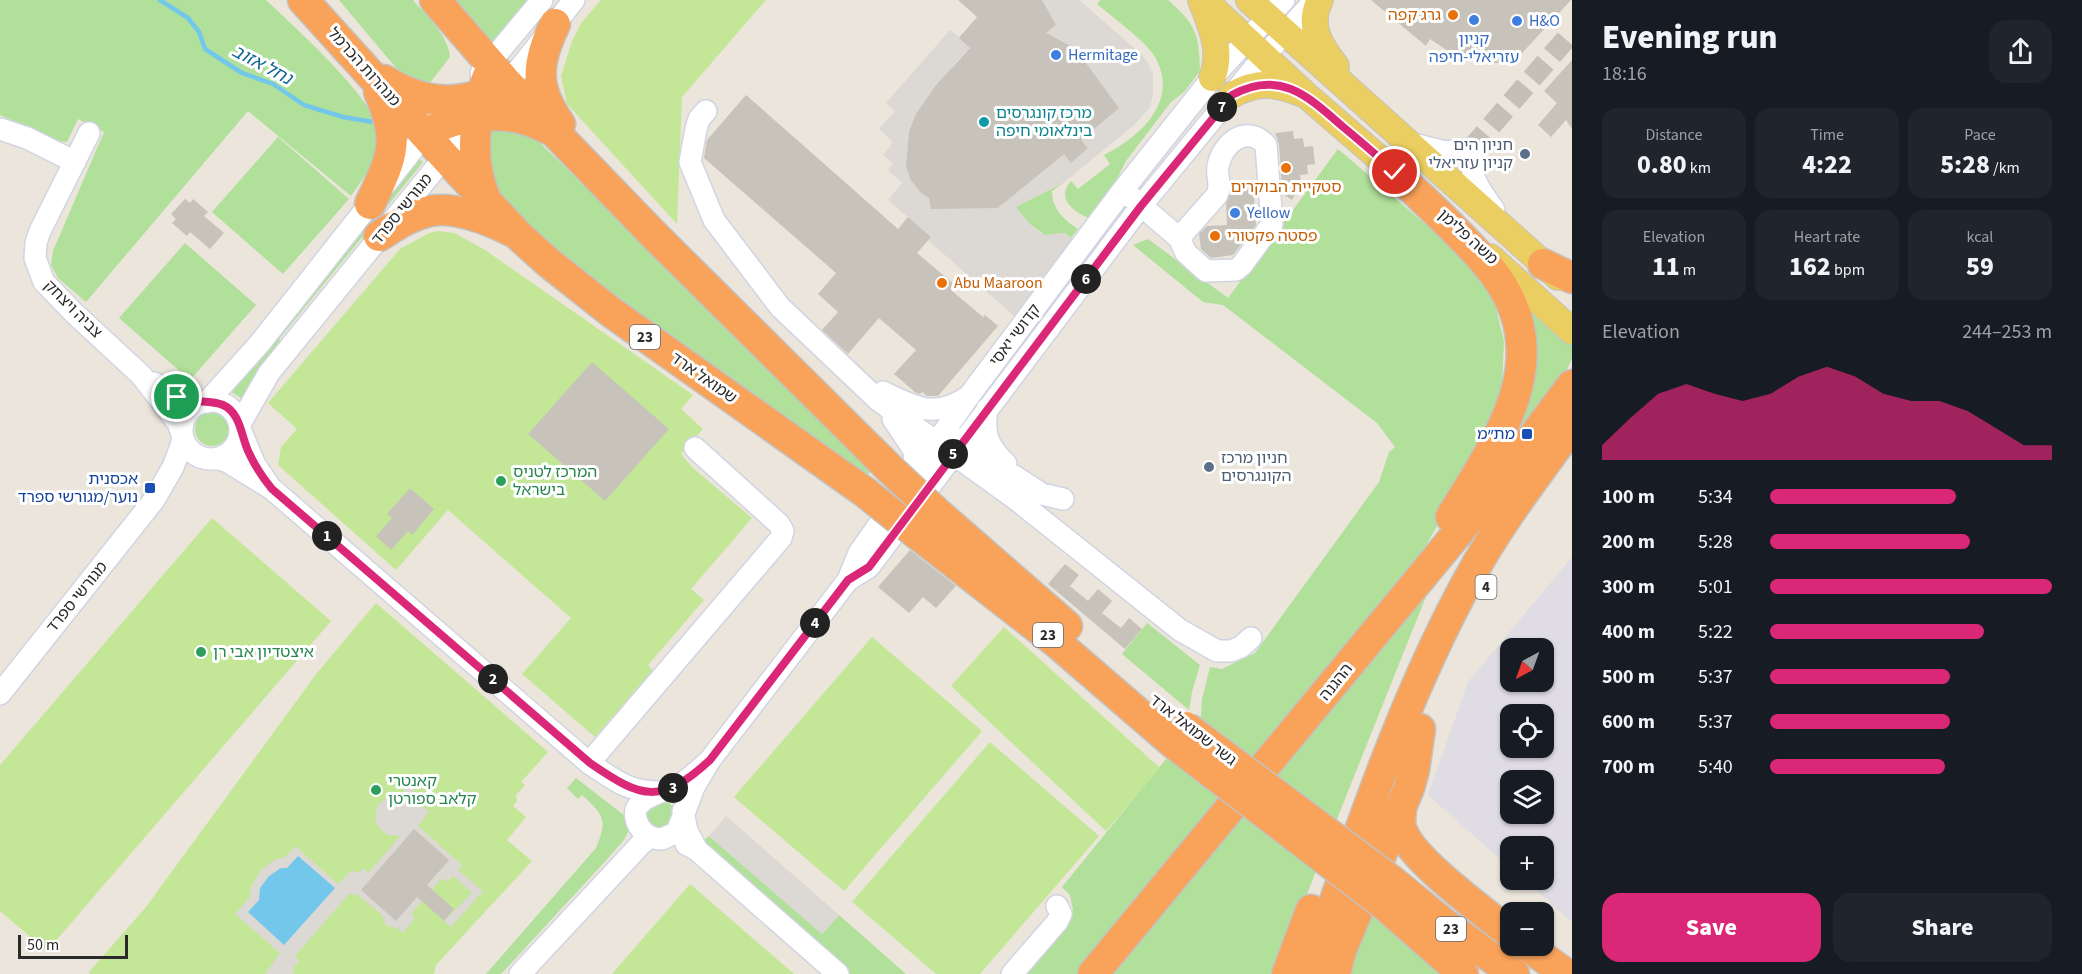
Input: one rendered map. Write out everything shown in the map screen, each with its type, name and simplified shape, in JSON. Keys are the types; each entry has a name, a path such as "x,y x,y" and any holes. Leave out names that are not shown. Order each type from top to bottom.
{"highway":[{"name":"מנהרות הכרמל","path":"303,0 425,134"},
{"name":"23","path":"435,0 468,40 490,90 556,133 915,498"},
{"path":"548,12 541,57 541,88 554,114 603,181"},
{"path":"371,73 407,94 423,99 453,100 490,90"},
{"path":"370,204 387,167 393,141 387,110 371,73"},
{"path":"490,90 520,117 556,133"},
{"path":"425,134 446,124 490,90"},
{"path":"486,199 474,164 474,146 490,90"},
{"name":"23","path":"425,134 445,157"},
{"name":"שמואל ארד","path":"445,157 519,236 549,263 611,312 866,494"},
{"path":"1391,615 1481,466 1517,393 1522,368 1516,313 1505,291 1488,266 1395,172"},
{"path":"379,236 406,220 431,211 477,216 496,223 519,236"},
{"path":"1544,264 1572,278"},
{"name":"ההגנה","path":"1093,974 1494,489 1572,385"},
{"path":"1310,974 1368,810 1436,642 1486,548 1572,426"},
{"name":"4","path":"1319,974 1461,633 1508,548 1572,457"},
{"path":"1287,974 1384,718 1443,584 1494,489"},
{"name":"גשר שמואל ארד","path":"866,494 915,498 1057,642 1387,892 1446,925 1514,974"},
{"path":"1335,974 1341,950 1401,810 1414,770 1420,729"},
{"path":"1401,810 1401,831 1410,846 1426,863 1500,925"},
{"name":"גשר שמואל ארד","path":"1387,892 1422,936"},
{"path":"1422,936 1463,974"},
{"name":"23","path":"1422,936 1451,974"},
{"path":"1541,956 1566,974"}],"main road":[{"name":"משה פלימן","path":"1202,0 1572,331"},
{"path":"1202,0 1218,54 1212,78"},
{"name":"משה פלימן","path":"1249,0 1279,17 1370,109 1572,289"},
{"path":"1320,0 1316,8 1315,20 1319,43 1370,109"},
{"path":"1232,95 1246,87 1260,84 1285,87 1308,96"}],"street":[{"name":"מגורשי ספרד","path":"240,427 250,402 269,374 445,157 490,90 548,12 574,0"},
{"name":"קדושי יאסי","path":"949,442 987,409 1141,206 1232,95 1256,47 1279,17 1315,0"},
{"name":"קדושי יאסי","path":"683,815 694,787 710,760 848,580 869,567 949,442 969,396 1123,190 1212,78 1256,47"},
{"name":"מגורשי ספרד","path":"207,402 260,343 453,100"},
{"path":"706,111 699,118 690,162 714,220 780,307 851,373 880,396 1021,492 1074,545 1202,645 1217,651 1231,651 1241,647 1251,638"},
{"path":"0,129 27,138 75,162"},
{"name":"צביה ויצחק","path":"89,133 36,243 35,258 39,272 56,295 141,375 175,417 183,437"},
{"path":"1123,190 1179,238 1186,253 1206,271 1236,270 1272,225 1266,145 1261,140 1247,135 1238,137 1233,142 1218,168 1219,190 1217,195 1179,238"},
{"path":"1406,142 1445,152 1471,149 1472,176 1475,183 1508,231"},
{"name":"צביה ויצחק","path":"141,375 177,397 192,403 207,402"},
{"path":"880,396 915,452 915,498"},
{"path":"880,396 932,410 943,410 969,396"},
{"path":"272,489 255,465 240,427 229,409 222,404 207,402 189,411 184,419 183,437 192,453 200,457 228,462 272,489 590,763 650,833 686,844 697,850 838,974"},
{"path":"987,409 984,426 990,445 1021,492"},
{"path":"215,459 230,452 236,444 240,427"},
{"name":"מגורשי ספרד","path":"0,694 154,500 173,466 183,437"},
{"path":"590,763 781,538 783,531 779,524 695,448"},
{"name":"מגורשי ספרד","path":"154,500 196,465 215,459"},
{"path":"915,498 945,479 963,475 1021,492 1051,498 1066,497 1060,508 1063,528 1074,545"},
{"name":"קדושי יאסי","path":"658,792 669,790 686,780 710,760"},
{"path":"590,763 630,788 641,792 658,792 676,798 682,807 687,831 697,850"},
{"path":"650,833 638,806 644,799 658,792"},
{"path":"520,974 650,833 677,832 683,815"},
{"path":"1012,974 1057,922 1061,914 1057,906"}],"shaded area":[{"path":"994,0 1079,0 1140,53 1148,63 1153,75 1150,107 1133,126 1063,183 1016,207 1034,229 1045,235 1065,233 1081,246 1023,324 928,240 931,237 888,200 902,183 888,170 893,163 883,155 893,142 879,129 895,111 886,103 950,30 959,37","holes":["1055,37 1075,48 1119,108 998,208 972,207 929,198 920,192 910,179 906,166 909,131 916,114 954,64 977,40"]},
{"path":"1572,557 1572,922 1554,906 1554,902 1549,902 1536,890 1554,890 1554,836 1500,836 1500,859 1428,795 1468,682 1500,644 1500,692 1554,692 1554,638 1505,638"},
{"path":"413,776 416,778 414,781 418,785 410,795 429,812 418,826 462,865 458,870 483,891 451,927 444,921 472,893 453,876 447,882 442,878 411,914 415,918 403,933 397,928 386,926 382,915 358,895 349,894 295,956 299,961 294,967 293,974 265,974 280,953 235,914 249,898 251,887 260,871 274,860 287,856 295,846 338,884 352,870 359,873 363,868 368,873 400,836 387,835 377,825 375,819 377,805 388,797 401,794 404,791 405,781","holes":["414,829 449,860 396,920"]},
{"path":"726,816 839,915 822,934 709,836"}],"green space":[{"path":"0,0 266,0 332,64 365,103 375,120 379,134 374,159 351,196 248,111 86,302 58,278 51,265 53,251 104,132 78,119 67,142 57,141 0,115"},
{"path":"339,0 413,0 441,33 450,57 426,88 407,81"},
{"path":"444,0 528,0 489,47"},
{"path":"601,0 766,0 682,97 677,224 567,104 561,76 572,41 582,22"},
{"path":"1100,0 1168,0 1185,16 1194,31 1199,47 1200,71 1184,92 1171,102 1126,161 1112,188 1088,218 1076,212 1068,203 1065,193 1067,187 1071,181 1078,189 1110,164 1104,155 1143,128 1159,103 1163,88 1161,73 1151,51 1097,4"},
{"path":"501,124 535,138 874,467 861,483 597,290 500,204 483,133"},
{"path":"278,137 349,199 283,274 212,212"},
{"path":"1338,149 1475,267 1493,297 1504,341 1501,407 1488,438 1422,552 1351,654 1085,974 1018,974 1073,910 1070,895 1062,887 1201,716 1202,699 1210,667 1222,669 1255,653 1379,482 1389,452 1395,447 1377,423 1223,305 1203,302 1133,245 1148,239 1228,298"},
{"path":"419,159 423,162 280,338 278,348 241,398 227,389"},
{"path":"1063,183 1052,191 1057,209 1068,222 1078,229 1071,238 1065,233 1045,235 1025,221 1015,207"},
{"name":"המרכז לטניס בישראל","path":"438,231 454,233 485,250 693,395 681,409 703,429 681,454 693,468 752,518 691,589 704,600 648,665 653,670 595,737 522,674 571,618 448,510 396,570 278,465 281,447 297,429 268,403 400,249 429,233"},
{"path":"185,243 256,305 190,380 119,318"},
{"path":"1525,307 1572,345 1572,358 1562,381 1494,476"},
{"path":"212,412 224,417 229,429 224,441 212,446 200,441 195,429 200,417"},
{"path":"212,518 331,621 47,951 0,911 0,765"},
{"path":"1431,584 1275,974 1106,974"},
{"name":"קאנטרי קלאב ספורטן","path":"376,603 548,752 521,782 525,785 516,795 517,801 513,806 526,817 507,840 532,861 436,965 434,974 90,974 89,972 146,907 317,673"},
{"path":"1147,623 1200,665 1189,710 1122,654"},
{"path":"1004,627 1160,768 1106,831 951,686"},
{"path":"872,637 982,731 844,891 734,797"},
{"path":"990,742 1099,836 980,974 936,974 852,902"},
{"path":"576,778 625,816 629,830 624,840 600,867 501,974 486,974 596,848 602,831 602,819 582,795 578,799 567,788"},
{"path":"666,800 674,808 671,828 651,831 643,811"},
{"path":"709,836 822,934 839,915 906,974 850,974 746,884 703,841"},
{"path":"690,884 794,974 612,974"},
{"path":"1372,899 1442,974 1343,974"}],"water":[{"path":"298,856 335,888 284,945 248,912 259,900 260,888 269,876 281,868 287,868"}],"building":[{"name":"מרכז קונגרסים בינלאומי חיפה","path":"958,0 1042,0 1056,25 1046,33 1075,48 1119,108 1081,140 1088,148 1071,163 1064,154 998,208 931,209 929,198 920,192 910,179 906,166 909,131 916,114 936,85 970,48 959,38 977,17"},
{"name":"קניון עזריאלי-חיפה","path":"1371,0 1571,0 1513,63 1490,63 1448,51 1430,39 1426,46"},
{"path":"1572,60 1572,129 1566,120 1551,137 1538,125 1557,103 1544,91"},
{"path":"746,95 898,229 908,217 931,237 917,253 955,285 951,290 983,317 985,315 998,326 938,396 927,396 922,392 916,393 894,374 916,350 879,318 848,354 822,330 838,312 818,294 836,273 704,158 707,140"},
{"path":"1293,131 1294,139 1303,138 1304,147 1313,146 1315,164 1307,165 1308,174 1300,175 1301,184 1292,200 1283,194 1285,189 1282,187 1279,144 1275,133"},
{"path":"1253,183 1256,225 1233,255 1211,258 1201,249 1199,234 1207,226 1227,225 1226,204 1232,184"},
{"path":"185,199 190,203 193,199 208,212 204,216 224,233 210,249 190,232 187,236 172,223 176,219 171,214"},
{"path":"592,362 669,429 605,501 528,434"},
{"path":"410,488 434,509 412,535 408,531 391,550 376,536 392,518 387,514"},
{"path":"910,550 956,586 936,608 923,597 909,613 878,587"},
{"path":"1065,564 1079,575 1070,586 1088,601 1098,589 1112,601 1102,613 1121,628 1129,618 1142,629 1125,649 1048,584"},
{"path":"414,829 449,860 427,885 454,909 444,921 417,897 396,921 361,890"}],"waterway":[{"name":"נחל אזוב","path":"160,0 188,18 199,32 205,49 242,73 273,84 304,105 343,117 373,122"}],"tunnel":[{"path":"1471,149 1572,32"}],"place":[{"name":"גרג קפה","path":"1453,15"},
{"name":"קניון עזריאלי-חיפה","path":"1474,20"},
{"name":"H&O","path":"1517,21"},
{"name":"Hermitage","path":"1056,55"},
{"name":"מרכז קונגרסים בינלאומי חיפה","path":"984,122"},
{"name":"חניון הים קניון עזריאלי","path":"1525,154"},
{"name":"סטקיית הבוקרים","path":"1286,168"},
{"name":"Yellow","path":"1235,213"},
{"name":"פסטה פקטורי","path":"1215,236"},
{"name":"Abu Maaroon","path":"942,283"},
{"name":"מת״מ","path":"1527,434"},
{"name":"חניון מרכז הקונגרסים","path":"1209,467"},
{"name":"המרכז לטניס בישראל","path":"501,481"},
{"name":"אכסנית נוער/מגורשי ספרד","path":"150,488"},
{"name":"איצטדיון אבי רן","path":"201,652"},
{"name":"קאנטרי קלאב ספורטן","path":"376,790"}],"route":[{"path":"177,397 192,403 222,404 229,409 240,424 242,436 255,465 272,489 577,753 617,782 630,788 641,792 669,790 686,780 710,760 848,580 869,567 1141,206 1232,95 1246,87 1260,84 1285,87 1308,96 1395,172"}]}
